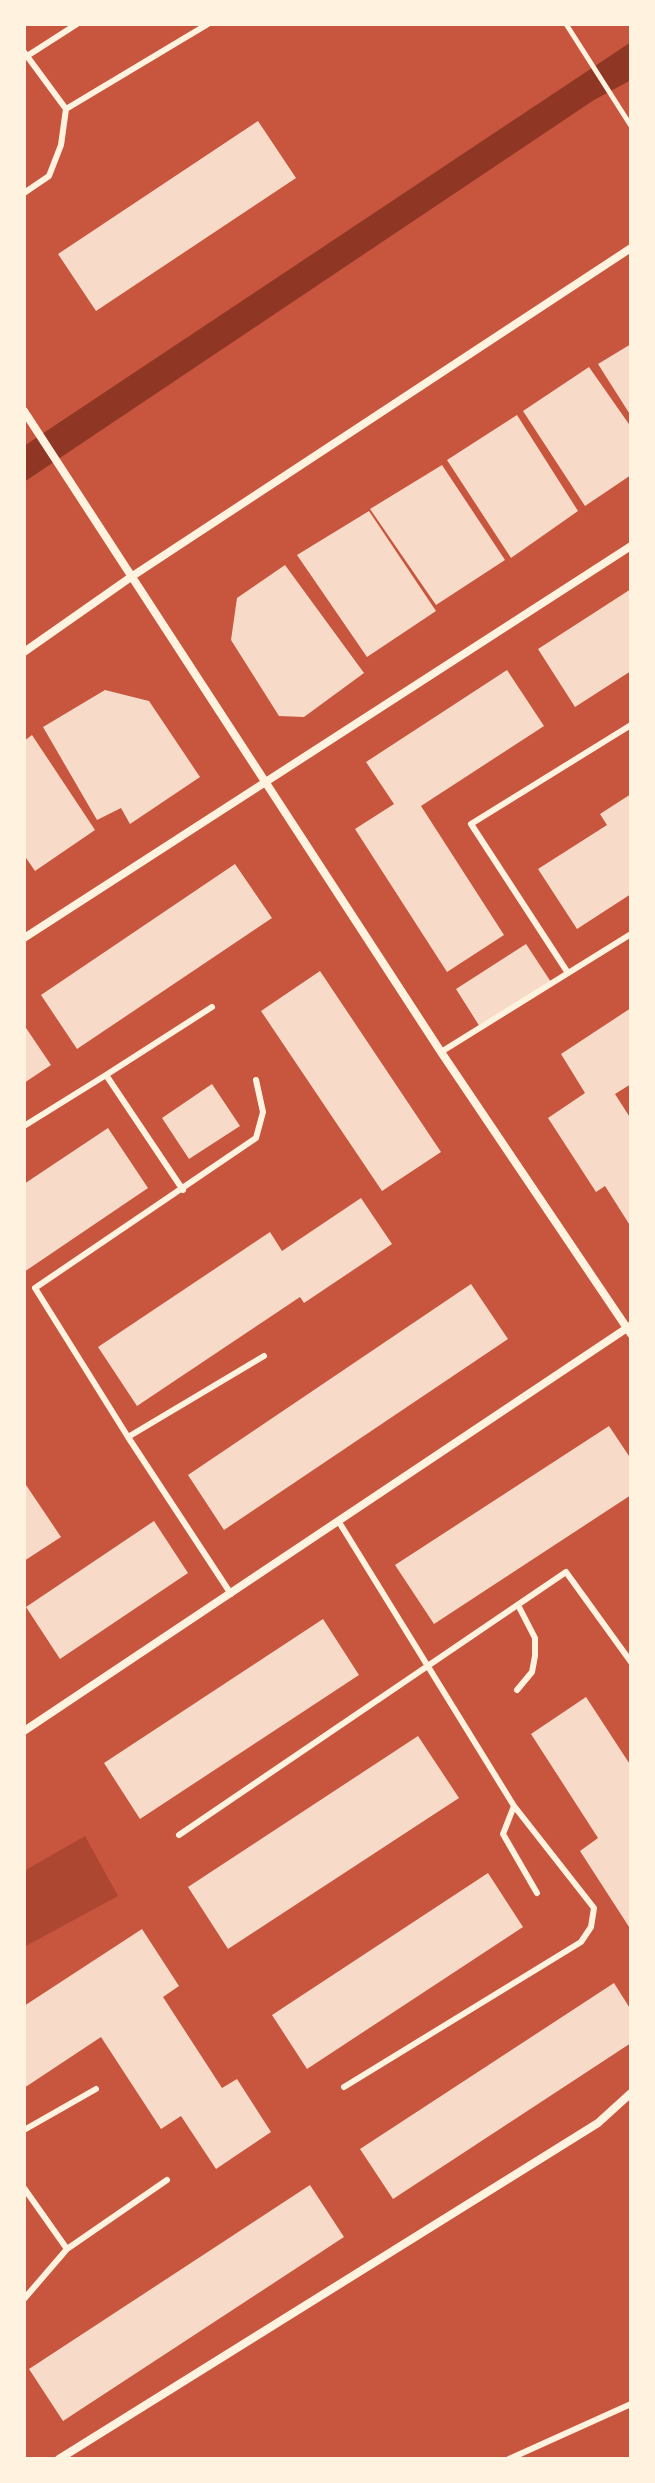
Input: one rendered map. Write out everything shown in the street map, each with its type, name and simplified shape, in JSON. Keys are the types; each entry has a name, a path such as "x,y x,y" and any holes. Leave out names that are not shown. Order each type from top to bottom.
{"street":[{"path":"24,652 131,577 631,248"},
{"path":"24,411 441,1052 630,1329 24,1731"},
{"path":"24,938 631,546"},
{"path":"59,2459 598,2123 631,2093"}],"lane":[{"path":"24,193 49,176 61,145 66,109 25,56 77,24"},
{"path":"66,109 208,24"},
{"path":"568,973 471,824 631,725"},
{"path":"441,1052 631,934"},
{"path":"24,1126 212,1007"},
{"path":"106,1075 183,1190"},
{"path":"231,1594 35,1288 256,1138 263,1112 256,1080"},
{"path":"128,1437 264,1356"},
{"path":"339,1522 514,1806 594,1908 591,1927 581,1942 344,2087"},
{"path":"179,1835 566,1572 631,1662"},
{"path":"517,1690 532,1672 535,1638 518,1605"},
{"path":"514,1806 503,1834 537,1893"},
{"path":"24,2130 96,2089"},
{"path":"24,2299 67,2249 167,2180"},
{"path":"24,2188 67,2249"},
{"path":"509,2459 631,2404"}],"path":[{"path":"566,24 631,126"}],"shaded area":[{"path":"631,42 631,80 594,100 24,482 24,446"},
{"path":"85,1836 118,1896 24,1947 24,1871"}],"building":[{"path":"258,121 296,178 96,311 58,254"},
{"path":"631,344 631,416 598,364"},
{"path":"589,367 631,427 631,475 585,506 523,411"},
{"path":"517,415 578,511 511,558 447,460"},
{"path":"442,465 505,560 436,605 370,509"},
{"path":"369,511 436,611 367,657 297,555"},
{"path":"285,565 364,673 304,717 279,716 231,640 237,598"},
{"path":"631,589 631,671 575,707 538,649"},
{"path":"507,670 544,726 421,806 504,935 447,972 355,829 394,804 366,762"},
{"path":"105,690 149,701 200,777 130,824 121,808 97,820 43,727"},
{"path":"32,735 95,830 35,871 24,855 24,741"},
{"path":"631,794 631,894 577,929 538,869 607,825 600,814"},
{"path":"235,864 272,918 77,1049 41,995"},
{"path":"526,944 551,982 480,1027 456,989"},
{"path":"320,971 441,1152 382,1191 261,1011"},
{"path":"631,1008 631,1084 615,1094 631,1119 631,1227 605,1186 596,1192 548,1118 585,1093 561,1054"},
{"path":"24,1025 51,1065 24,1083"},
{"path":"212,1084 240,1126 189,1159 162,1118"},
{"path":"108,1128 148,1188 24,1272 24,1184"},
{"path":"361,1198 392,1244 304,1303 300,1297 137,1406 98,1347 270,1232 282,1251"},
{"path":"471,1284 508,1339 224,1530 188,1475"},
{"path":"609,1426 631,1459 631,1495 434,1624 395,1565"},
{"path":"24,1482 61,1537 24,1561"},
{"path":"154,1521 188,1573 60,1659 26,1607"},
{"path":"323,1619 359,1675 140,1819 104,1763"},
{"path":"586,1697 631,1766 631,1930 580,1851 598,1838 531,1734"},
{"path":"418,1736 459,1798 228,1949 188,1887"},
{"path":"488,1873 523,1927 307,2069 272,2015"},
{"path":"142,1929 179,1986 163,1997 222,2088 237,2079 271,2132 216,2169 181,2116 161,2129 101,2037 24,2088 24,2006"},
{"path":"614,1983 631,2010 631,2043 393,2199 360,2149"},
{"path":"310,2185 344,2237 63,2421 29,2369"}]}
